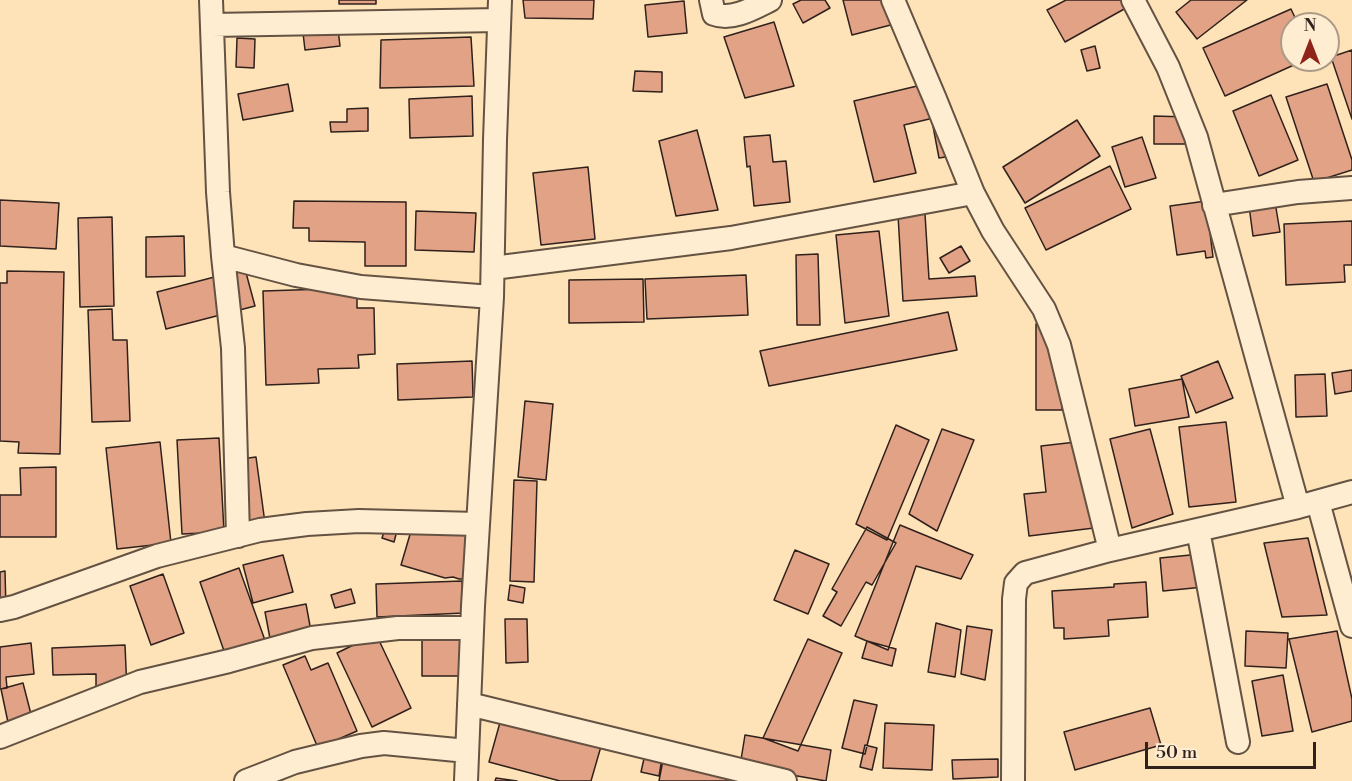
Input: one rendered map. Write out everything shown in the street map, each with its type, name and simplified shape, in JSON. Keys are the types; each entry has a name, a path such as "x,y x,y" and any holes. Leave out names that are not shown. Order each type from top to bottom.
{"street":[{"path":"211,0 218,192 233,348 238,536"},
{"path":"711,0 714,14 722,17 732,16 770,0"},
{"path":"892,0 973,194 993,231 1044,309 1059,345 1110,550"},
{"path":"1133,0 1168,67 1196,137 1214,205 1308,505 1352,627"},
{"path":"212,25 499,10 492,297 472,628 466,781"},
{"path":"1214,205 1298,192 1352,188"},
{"path":"493,268 731,238 973,194"},
{"path":"223,256 296,275 361,287 492,297"},
{"path":"1013,781 1014,599 1016,583 1025,573 1110,550 1308,505 1352,492"},
{"path":"0,610 157,556 260,530 359,521 478,524"},
{"path":"1198,530 1238,742"},
{"path":"0,737 140,682 312,638 399,628 472,628"},
{"path":"469,704 785,781"},
{"path":"246,781 295,762 361,746 384,743 467,752"}],"building":[{"path":"339,0 376,0 376,4 339,4"},
{"path":"523,0 594,0 593,19 525,18"},
{"path":"801,0 825,0 830,8 803,23 793,4"},
{"path":"843,0 901,0 906,21 852,35"},
{"path":"1066,0 1133,0 1135,3 1065,42 1047,10"},
{"path":"1191,0 1247,0 1197,39 1176,12"},
{"path":"684,1 687,33 648,37 645,5"},
{"path":"1280,14 1280,71 1225,96 1203,48"},
{"path":"774,22 794,86 745,98 724,37"},
{"path":"338,29 340,46 305,50 303,33"},
{"path":"471,37 474,86 380,88 381,40"},
{"path":"237,38 255,39 254,68 236,67"},
{"path":"1095,46 1100,68 1087,71 1081,50"},
{"path":"1352,50 1352,119 1336,72 1340,72 1340,54"},
{"path":"635,71 662,72 662,92 633,91"},
{"path":"934,82 942,116 904,125 916,173 874,182 854,101"},
{"path":"288,84 293,111 243,120 238,94"},
{"path":"1327,84 1352,160 1352,170 1314,182 1286,97"},
{"path":"1271,95 1298,160 1259,176 1233,111"},
{"path":"472,96 473,136 410,138 409,99"},
{"path":"368,108 368,131 331,132 330,122 347,122 347,109"},
{"path":"1154,116 1188,117 1188,144 1154,144"},
{"path":"1077,120 1100,156 1025,203 1003,167"},
{"path":"932,121 958,155 939,158"},
{"path":"697,130 718,210 676,216 659,141"},
{"path":"770,135 773,162 786,161 790,202 754,206 744,137"},
{"path":"1142,137 1156,178 1125,187 1112,147"},
{"path":"1110,166 1131,209 1046,250 1025,208"},
{"path":"588,167 595,239 541,245 533,173"},
{"path":"0,200 59,203 56,249 0,246"},
{"path":"294,201 406,202 406,266 365,266 365,242 309,241 309,228 293,228"},
{"path":"1206,201 1213,257 1206,258 1205,251 1177,255 1170,206"},
{"path":"1275,202 1280,232 1253,236 1249,206"},
{"path":"416,211 476,213 474,252 415,250"},
{"path":"925,214 929,279 975,276 977,296 903,301 898,215"},
{"path":"112,217 114,306 80,307 78,218"},
{"path":"1352,221 1352,265 1344,265 1345,282 1286,285 1284,224"},
{"path":"879,231 889,316 845,323 836,235"},
{"path":"184,236 185,276 146,277 146,237"},
{"path":"961,246 970,261 949,273 940,258"},
{"path":"818,254 820,325 797,325 796,255"},
{"path":"245,269 255,306 166,329 157,292"},
{"path":"7,271 64,272 60,454 18,453 19,442 0,441 0,283 7,283"},
{"path":"746,275 748,315 647,319 645,279"},
{"path":"643,279 644,322 569,323 569,280"},
{"path":"357,288 357,308 374,308 375,354 358,355 359,368 318,369 319,383 266,385 263,291"},
{"path":"112,309 113,340 127,340 130,421 92,422 88,310"},
{"path":"948,312 957,350 769,386 760,351"},
{"path":"1036,324 1062,324 1062,410 1036,410"},
{"path":"472,361 473,397 398,400 397,364"},
{"path":"1218,361 1233,398 1196,413 1181,376"},
{"path":"1352,370 1352,391 1335,394 1332,373"},
{"path":"1325,374 1327,416 1296,417 1295,375"},
{"path":"1182,379 1189,417 1135,426 1129,389"},
{"path":"525,401 553,404 546,480 518,477"},
{"path":"1226,422 1236,502 1189,507 1179,427"},
{"path":"896,425 929,440 887,540 856,524"},
{"path":"942,429 974,440 937,531 909,514"},
{"path":"1150,429 1173,514 1132,528 1110,439"},
{"path":"219,438 224,532 182,534 177,440"},
{"path":"1085,441 1094,528 1029,536 1024,494 1046,492 1041,446"},
{"path":"160,442 171,543 117,549 106,448"},
{"path":"256,457 265,523 236,527 226,461"},
{"path":"56,467 56,537 0,537 0,495 21,495 20,468"},
{"path":"514,480 537,481 534,582 510,581"},
{"path":"389,516 480,538 483,578 445,578 401,565 411,531 398,527 394,542 382,538"},
{"path":"900,525 973,555 961,579 916,566 888,650 855,636"},
{"path":"867,527 896,543 872,585 866,582 841,626 823,616 837,592 832,589"},
{"path":"1308,538 1327,615 1282,617 1264,543"},
{"path":"795,550 829,564 808,614 774,600"},
{"path":"1201,554 1204,587 1163,591 1160,558"},
{"path":"283,555 293,592 253,603 243,565"},
{"path":"239,568 271,657 231,671 200,582"},
{"path":"5,571 6,610 0,610 0,572"},
{"path":"163,574 184,633 151,645 130,586"},
{"path":"462,581 464,613 377,617 376,584"},
{"path":"1146,582 1148,617 1108,620 1109,636 1064,639 1064,628 1054,628 1052,591 1114,587 1114,584"},
{"path":"510,585 525,588 523,603 508,600"},
{"path":"351,589 355,603 335,608 331,595"},
{"path":"306,604 313,642 272,649 265,612"},
{"path":"505,619 527,619 528,662 506,663"},
{"path":"936,623 961,630 955,677 928,672"},
{"path":"967,626 992,630 985,680 961,674"},
{"path":"1246,631 1288,633 1286,668 1245,666"},
{"path":"1337,631 1352,699 1352,721 1312,732 1289,639"},
{"path":"376,634 411,708 372,727 337,653"},
{"path":"422,637 483,638 482,676 422,676"},
{"path":"808,639 842,653 798,751 763,738"},
{"path":"867,641 896,649 892,666 862,658"},
{"path":"31,643 34,674 6,677 7,688 0,689 0,647"},
{"path":"125,645 127,691 96,693 96,674 53,675 52,648"},
{"path":"305,656 311,670 328,663 357,731 318,748 283,665"},
{"path":"1283,675 1293,731 1262,736 1252,681"},
{"path":"23,683 34,726 10,732 1,689"},
{"path":"854,700 877,705 865,754 842,748"},
{"path":"504,708 604,736 591,781 560,781 489,762"},
{"path":"1150,708 1161,745 1075,770 1064,732"},
{"path":"885,723 934,725 932,770 883,768"},
{"path":"745,735 831,750 826,781 740,766"},
{"path":"865,745 877,748 872,770 860,767"},
{"path":"645,754 662,758 659,776 641,772"},
{"path":"998,759 998,777 953,779 952,760"},
{"path":"663,760 755,781 659,781"},
{"path":"496,778 517,781 495,781"}]}
